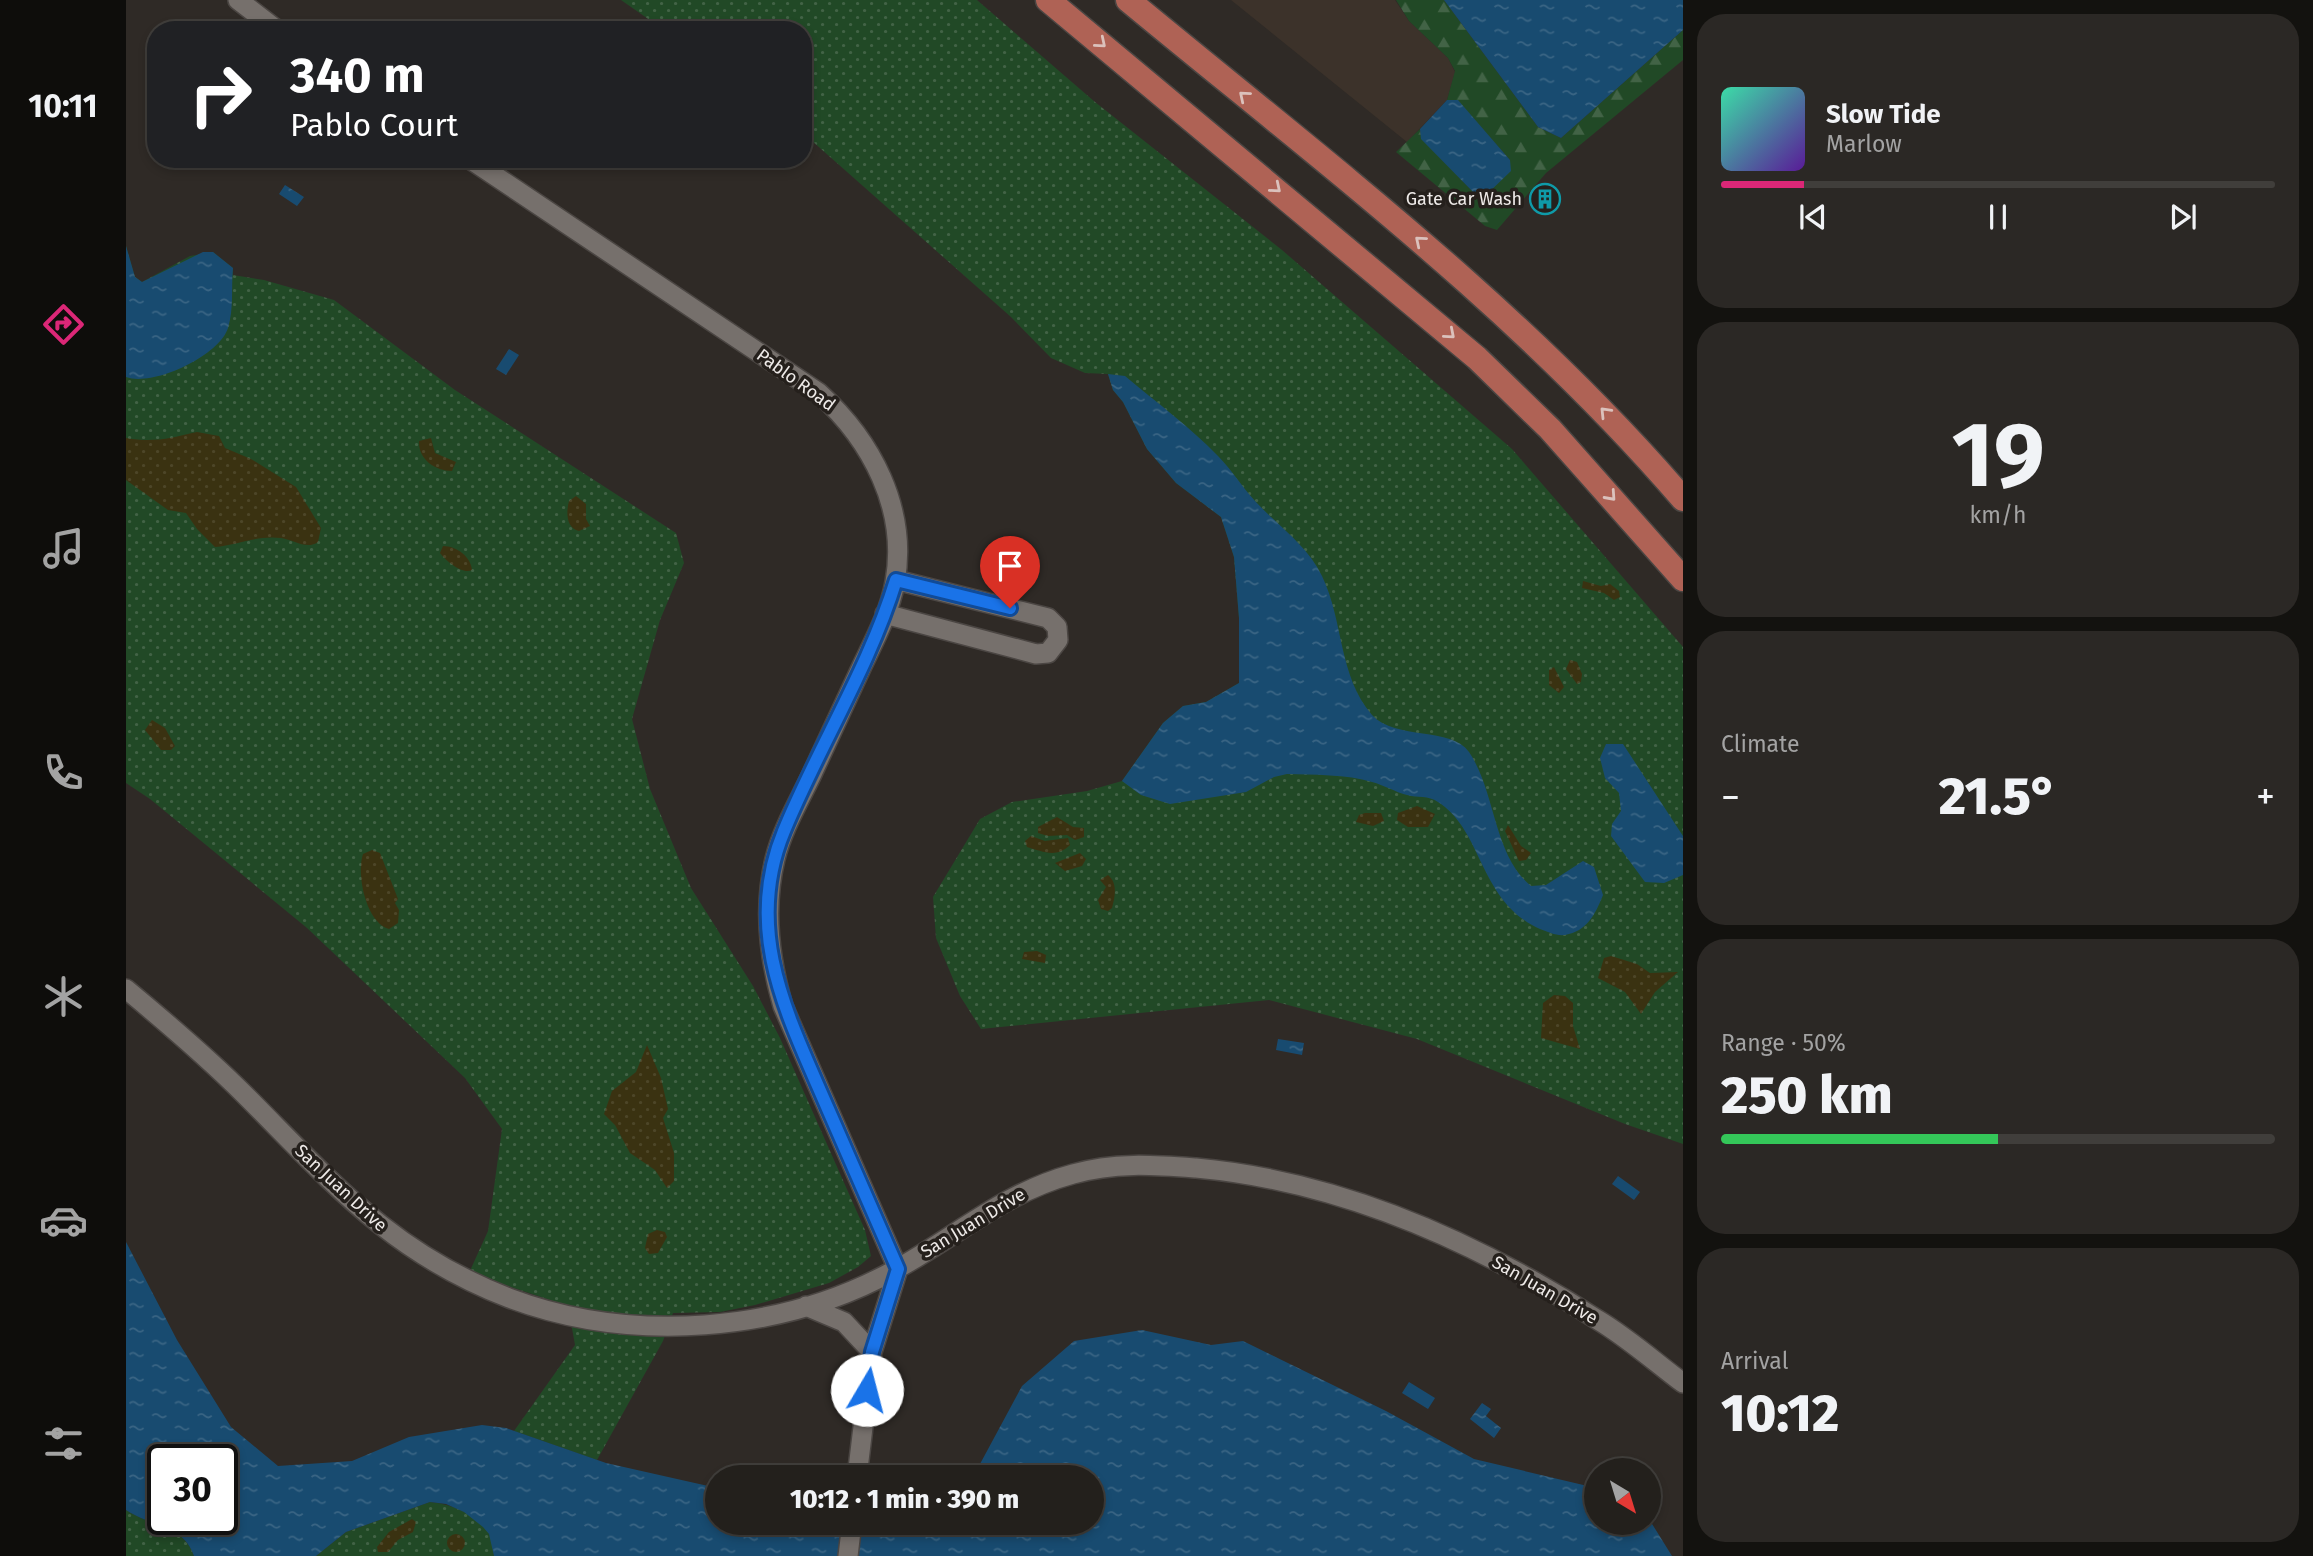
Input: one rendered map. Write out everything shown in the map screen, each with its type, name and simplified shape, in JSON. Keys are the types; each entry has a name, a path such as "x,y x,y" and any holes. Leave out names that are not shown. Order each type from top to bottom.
{"main road":[{"path":"1048,0 1408,297 1477,358 1550,429 1683,579"},
{"path":"1128,0 1485,295 1560,366 1683,499"}],"street":[{"path":"239,0 266,21"},
{"name":"Pablo Road","path":"484,168 797,377 843,415 869,450 888,495 896,541 896,580 885,614 784,831 771,882 768,914 772,964 783,1006 898,1269"},
{"path":"885,614 1036,654 1048,653 1058,640 1057,627 1048,618 896,580"},
{"name":"San Juan Drive","path":"126,989 241,1091 371,1219 411,1248 478,1285 553,1311 633,1325 716,1324 806,1306 869,1284 898,1269 1005,1200 1071,1174 1124,1165 1222,1170 1320,1190 1438,1233 1599,1320 1683,1383"},
{"path":"858,1465 872,1352 898,1269"},
{"path":"806,1306 844,1322 872,1352"},
{"path":"848,1556 850,1535"}],"shaded area":[{"path":"1231,0 1395,0 1409,21 1448,58 1455,72 1447,100 1407,142"}],"green space":[{"path":"621,0 977,0 1095,102 1282,250 1512,449 1683,647 1683,1144 1625,1124 1417,1039 1269,1000 981,1029 960,996 936,938 933,897 980,819 1012,802 1087,791 1122,781 1163,723 1183,706 1206,702 1239,683 1239,618 1234,557 1221,517 1176,483 1147,449 1123,402 1113,390 1108,374 1085,373 1051,358 1011,317 812,141 812,21 651,21"},
{"path":"1396,0 1444,0 1538,127 1561,138 1683,30 1683,60 1546,173 1497,230 1485,226 1396,152 1420,129 1422,139 1473,192 1510,160 1458,101 1447,100 1455,71 1448,58 1409,21"},
{"path":"126,246 135,277 142,282 190,256 213,252 233,268 233,275 264,280 334,300 455,390 676,533 684,563 660,620 632,719 650,789 691,888 753,986 780,1038 865,1230 871,1256 858,1267 829,1283 755,1305 720,1312 673,1313 663,1341 597,1460 514,1431 575,1345 568,1306 469,1273 488,1231 502,1129 465,1078 307,928 150,799 126,783"},
{"path":"430,1502 455,1508 478,1521 489,1534 494,1556 316,1556 346,1532"},
{"path":"126,1510 147,1520 147,1535 178,1535 194,1556 126,1556"}],"sand":[{"path":"197,432 219,436 225,448 251,459 296,487 321,528 318,542 305,545 272,537 215,547 186,513 168,510 126,480 126,438 154,440"},
{"path":"431,438 435,453 456,462 452,471 434,466 421,453 419,441"},
{"path":"576,496 586,504 586,519 590,526 579,531 569,523 567,515 569,501"},
{"path":"443,546 462,553 472,570 464,571 450,563 440,553"},
{"path":"1583,581 1601,586 1610,584 1619,591 1620,597 1614,600 1604,593 1582,588"},
{"path":"1570,660 1577,662 1582,674 1581,682 1577,684 1566,669"},
{"path":"1554,667 1564,687 1559,693 1549,685 1549,670"},
{"path":"152,720 165,728 175,746 171,750 161,750 145,730"},
{"path":"1417,806 1435,814 1428,827 1408,827 1397,820 1398,813"},
{"path":"1381,813 1384,821 1373,826 1356,822 1359,815"},
{"path":"1057,817 1073,827 1084,828 1084,837 1075,840 1067,835 1048,836 1038,833 1038,827"},
{"path":"1508,825 1521,846 1531,853 1526,860 1519,861 1505,831"},
{"path":"1031,836 1045,841 1068,838 1070,845 1059,852 1044,852 1027,847 1025,841"},
{"path":"372,850 380,853 398,899 395,903 399,910 398,923 389,929 374,918 362,885 363,854"},
{"path":"1080,853 1086,859 1082,866 1065,871 1055,863"},
{"path":"1108,875 1115,890 1112,908 1108,911 1101,909 1098,900 1106,887 1100,880"},
{"path":"1037,951 1046,955 1045,963 1022,959 1024,952"},
{"path":"1611,956 1637,964 1650,973 1678,972 1655,992 1641,1014 1625,992 1598,978 1604,958"},
{"path":"1554,995 1565,996 1573,1003 1573,1026 1580,1049 1541,1038 1543,1003"},
{"path":"647,1045 661,1078 668,1109 663,1118 674,1153 674,1181 667,1188 655,1170 630,1153 615,1125 604,1114 612,1091 636,1072"},
{"path":"657,1230 665,1232 667,1237 658,1253 649,1254 645,1248 648,1234"},
{"path":"412,1519 416,1522 413,1532 398,1540 388,1552 378,1552 377,1547 389,1532"},
{"path":"456,1534 462,1537 465,1543 462,1549 456,1552 450,1549 447,1543 450,1537"}],"water":[{"path":"1444,0 1683,0 1683,30 1561,138 1538,127"},
{"path":"1447,100 1458,100 1510,160 1511,171 1485,196 1473,192 1421,139 1420,129"},
{"path":"285,185 304,197 297,206 279,194"},
{"path":"126,246 135,277 142,282 203,252 213,252 233,268 230,321 222,339 212,349 184,367 152,378 126,377"},
{"path":"509,349 519,355 506,375 496,369"},
{"path":"1108,374 1125,376 1196,435 1308,555 1322,576 1329,594 1347,666 1361,699 1372,715 1382,723 1450,739 1469,752 1485,785 1509,858 1531,886 1546,885 1583,861 1594,867 1603,895 1585,926 1573,933 1558,935 1540,929 1520,917 1505,902 1493,884 1453,814 1430,798 1407,795 1362,779 1287,774 1274,777 1246,792 1170,804 1141,795 1122,781 1163,723 1183,706 1206,702 1239,683 1239,618 1234,557 1221,517 1176,483 1147,449 1123,402 1113,390"},
{"path":"1606,744 1623,744 1683,836 1683,875 1664,883 1645,882 1611,836 1612,824 1621,811 1619,793 1605,778 1600,758"},
{"path":"1278,1039 1304,1043 1302,1055 1276,1050"},
{"path":"1618,1176 1640,1192 1634,1200 1612,1184"},
{"path":"126,1242 177,1340 231,1427 278,1466 352,1461 409,1437 482,1425 506,1428 606,1463 705,1485 705,1535 1104,1535 1104,1465 979,1465 1022,1386 1074,1341 1142,1330 1211,1345 1243,1341 1386,1411 1474,1459 1584,1485 1584,1535 1659,1535 1672,1556 494,1556 489,1534 483,1527 464,1512 446,1504 430,1502 346,1532 316,1556 194,1556 178,1535 238,1535 238,1444 147,1444 147,1520 126,1510"},
{"path":"1409,1382 1435,1398 1428,1409 1402,1393"},
{"path":"1482,1403 1491,1409 1486,1416 1501,1428 1494,1438 1470,1419"}],"place":[{"name":"Gate Car Wash","path":"1545,199"}],"route":[{"path":"867,1390 872,1352 898,1269 783,1006 769,945 768,914 775,859 784,831 883,622 896,580 1010,608"}]}
